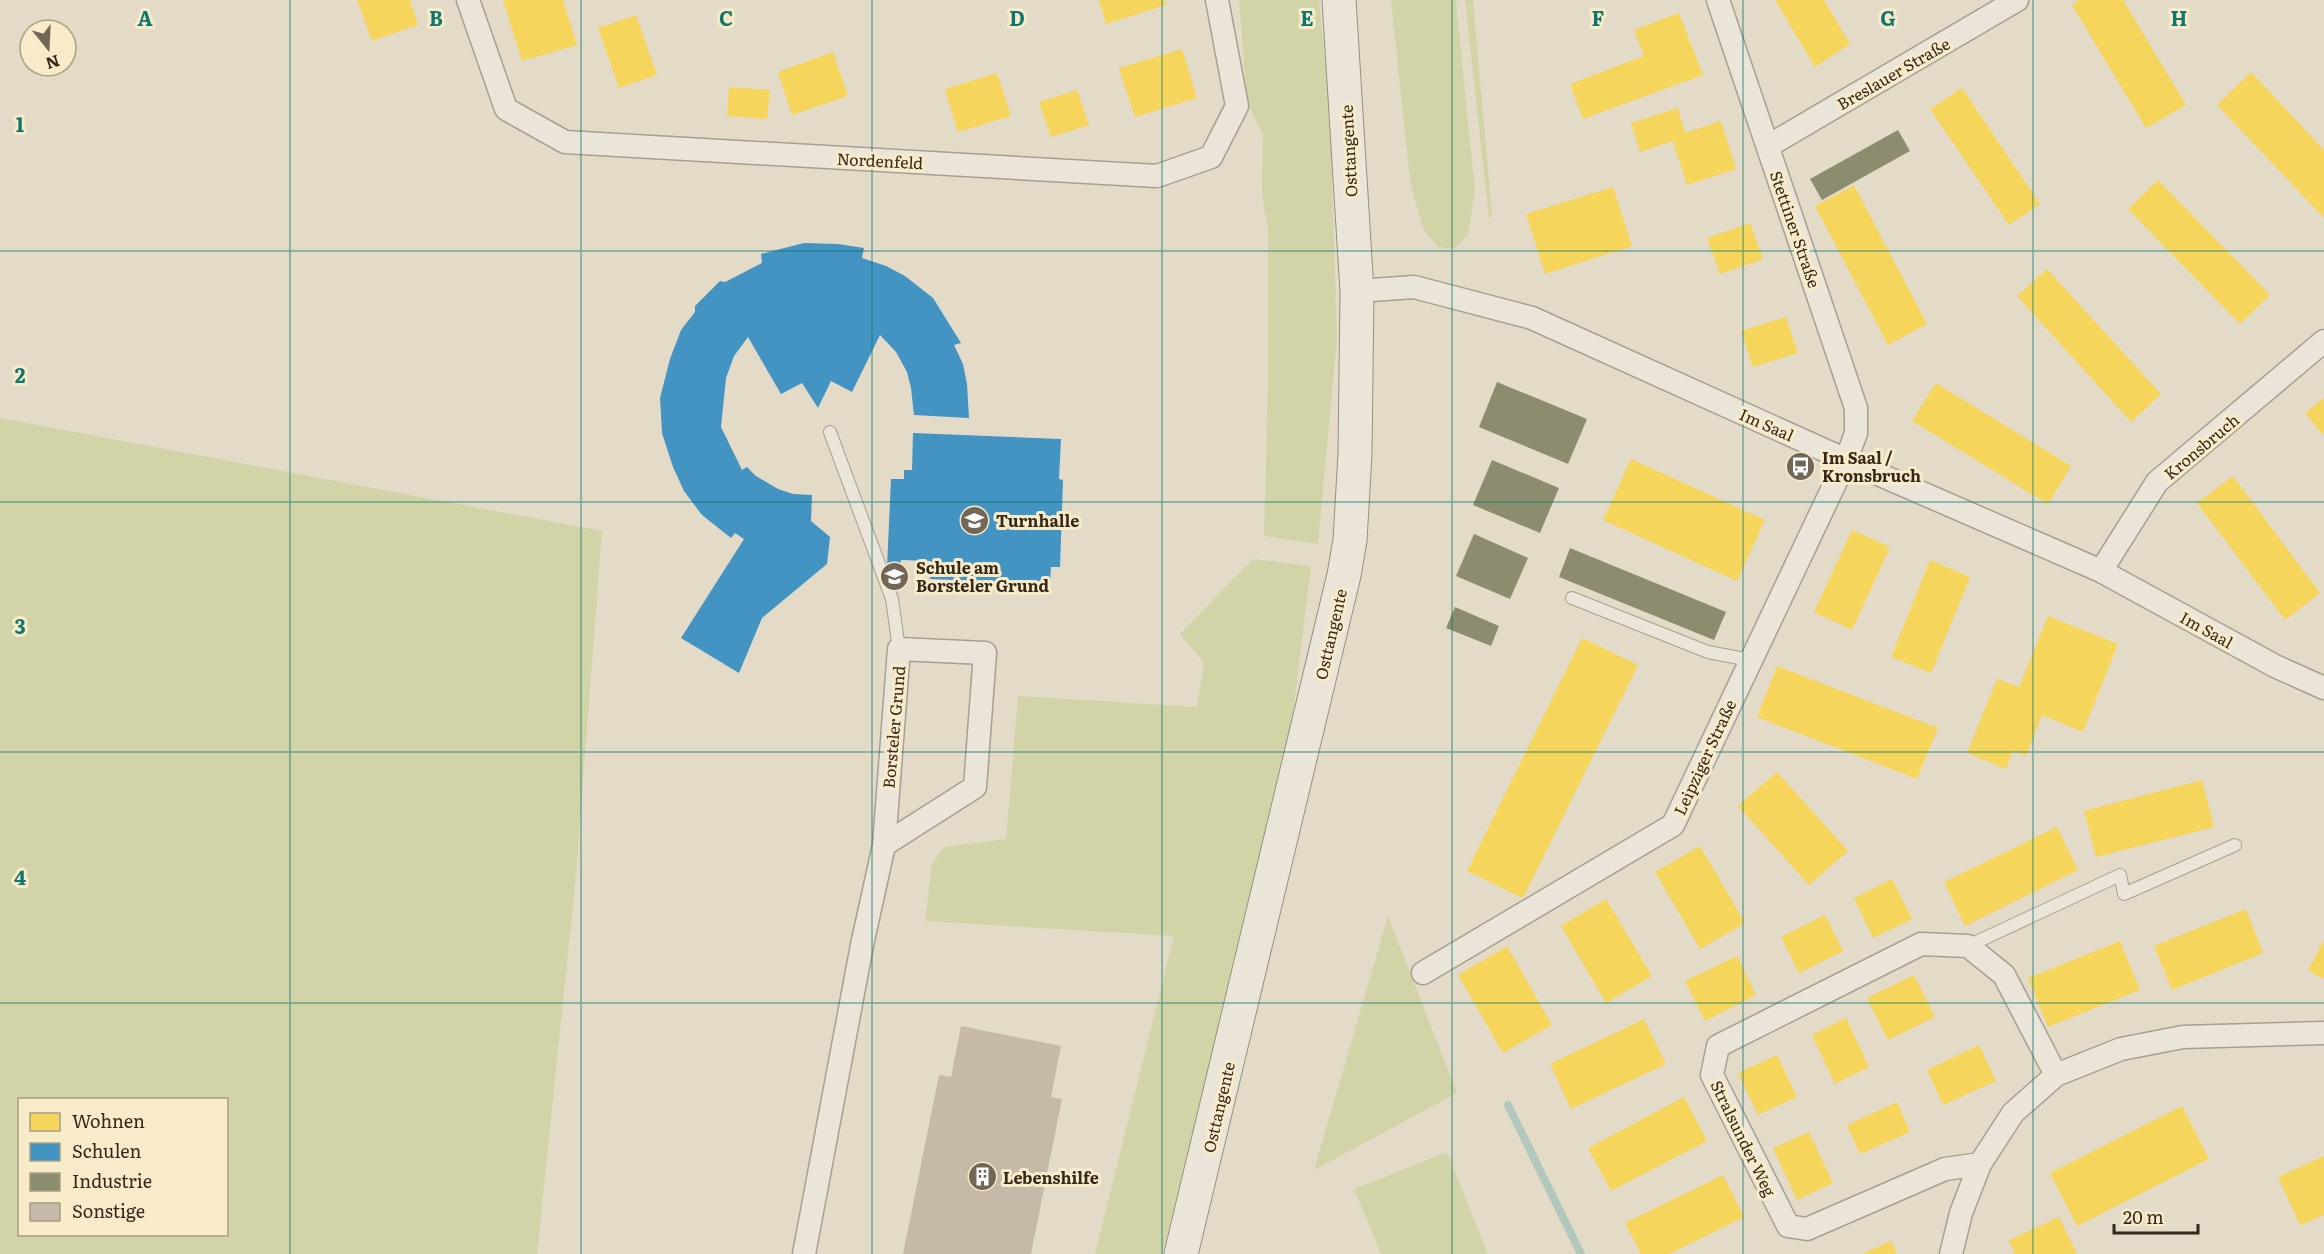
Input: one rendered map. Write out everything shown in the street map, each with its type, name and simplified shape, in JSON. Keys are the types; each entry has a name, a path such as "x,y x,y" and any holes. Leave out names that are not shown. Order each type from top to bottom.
{"main road":[{"name":"Osttangente","path":"1181,1254 1344,575 1350,540 1355,453 1357,291 1339,0"}],"street":[{"name":"Nordenfeld","path":"468,0 506,109 565,142 1157,176 1211,157 1237,106 1217,0"},
{"name":"Stettiner Straße","path":"1718,0 1856,408 1856,433 1846,460"},
{"name":"Breslauer Straße","path":"1768,146 2017,0"},
{"name":"Im Saal","path":"1357,291 1414,287 1532,318 1846,460 2101,571 2275,666 2324,688"},
{"name":"Kronsbruch","path":"2101,571 2157,482 2324,341"},
{"name":"Leipziger Straße","path":"1423,973 1673,825 1846,460"},
{"name":"Borsteler Grund","path":"804,1254 860,957 884,845 899,649 985,653 975,787 884,845"},
{"name":"Stralsunder Weg","path":"1968,946 1921,945 1718,1046 1712,1075 1788,1226 1807,1229 1945,1169 1980,1164"},
{"path":"1968,946 2004,975 2056,1075"},
{"path":"1951,1254 1961,1213 1980,1164 2013,1113 2056,1075 2121,1049 2182,1037 2324,1033"}],"lane":[{"path":"830,432 892,599 899,649"},
{"path":"1572,598 1708,652 1750,660"},
{"name":"Stralsunder Weg","path":"1968,946 2120,875 2124,894 2235,845"}],"green space":[{"path":"1239,0 1319,0 1330,107 1337,338 1318,544 1264,536 1268,389 1268,230 1262,195 1263,135 1247,102"},
{"path":"1391,0 1456,0 1475,191 1468,235 1454,249 1438,247 1423,229 1410,181"},
{"path":"1465,0 1473,0 1492,216 1489,218"},
{"path":"0,418 602,531 576,875 537,1254 0,1254"},
{"path":"1253,559 1311,566 1293,713 1250,941 1162,1254 1095,1254 1174,936 925,921 932,864 944,847 1006,839 1018,696 1197,707 1204,663 1180,634"},
{"path":"1388,916 1457,1093 1314,1170"},
{"path":"1447,1152 1488,1254 1381,1254 1354,1189"}],"building: Wohnen":[{"path":"357,0 410,0 418,25 372,41"},
{"path":"503,0 563,0 577,45 522,61"},
{"path":"1099,0 1164,0 1166,5 1106,24"},
{"path":"1775,0 1824,0 1850,44 1815,67"},
{"path":"2079,0 2123,0 2186,105 2146,128 2072,5"},
{"path":"1679,13 1703,75 1583,119 1570,84 1644,56 1634,30"},
{"path":"636,15 657,75 619,88 598,28"},
{"path":"1182,49 1197,98 1135,117 1119,68"},
{"path":"833,52 848,96 792,115 778,72"},
{"path":"2251,72 2324,150 2324,218 2217,105"},
{"path":"997,73 1011,116 958,132 945,89"},
{"path":"729,87 770,90 767,119 727,116"},
{"path":"1962,88 2040,204 2009,225 1930,109"},
{"path":"1077,90 1089,125 1051,137 1039,102"},
{"path":"1678,108 1685,133 1721,121 1736,169 1687,185 1673,141 1640,152 1631,123"},
{"path":"2158,180 2270,295 2240,324 2128,209"},
{"path":"1854,185 1927,324 1888,345 1815,206"},
{"path":"1613,187 1632,246 1545,274 1526,214"},
{"path":"1750,223 1763,259 1720,274 1707,238"},
{"path":"2047,269 2161,394 2131,422 2017,296"},
{"path":"1786,317 1798,353 1753,367 1741,331"},
{"path":"1936,383 2071,466 2048,504 1912,421"},
{"path":"2324,398 2324,436 2305,413"},
{"path":"1631,459 1765,520 1737,581 1603,520"},
{"path":"2233,476 2320,593 2285,620 2197,503"},
{"path":"1852,530 1890,547 1852,630 1814,612"},
{"path":"1930,560 1970,577 1931,673 1891,657"},
{"path":"2048,616 2118,644 2083,732 2042,715 2026,756 2013,751 2006,769 1967,753 1997,679 2019,687"},
{"path":"1582,638 1638,665 1523,898 1467,871"},
{"path":"1777,666 1938,728 1917,779 1757,717"},
{"path":"1777,772 1848,851 1809,885 1738,806"},
{"path":"2202,780 2214,827 2096,857 2084,811"},
{"path":"2057,827 2078,870 1965,926 1944,882"},
{"path":"1700,846 1745,923 1700,949 1655,872"},
{"path":"1892,879 1912,919 1873,938 1854,898"},
{"path":"1606,899 1652,976 1606,1003 1561,926"},
{"path":"2246,909 2263,953 2172,990 2154,946"},
{"path":"1825,915 1843,951 1799,973 1781,937"},
{"path":"2324,940 2324,979 2308,971"},
{"path":"2120,941 2140,990 2048,1027 2028,978"},
{"path":"1507,946 1552,1025 1503,1053 1458,975"},
{"path":"1737,956 1756,995 1705,1021 1685,981"},
{"path":"1914,975 1935,1017 1888,1040 1867,998"},
{"path":"1846,1018 1869,1067 1835,1084 1812,1035"},
{"path":"1644,1019 1666,1064 1571,1109 1550,1064"},
{"path":"1979,1045 1996,1081 1943,1105 1927,1070"},
{"path":"1777,1055 1797,1097 1758,1115 1738,1073"},
{"path":"1684,1097 1707,1141 1611,1191 1588,1148"},
{"path":"1897,1102 1910,1132 1860,1154 1847,1125"},
{"path":"2182,1106 2209,1159 2077,1226 2050,1173"},
{"path":"1809,1132 1833,1183 1797,1200 1773,1148"},
{"path":"2324,1156 2324,1215 2300,1225 2278,1177"},
{"path":"1723,1175 1744,1217 1669,1254 1641,1254 1625,1223"},
{"path":"2059,1217 2077,1254 2015,1254 2009,1240"},
{"path":"1891,1241 1897,1254 1862,1254"}],"building: Schulen":[{"path":"804,243 838,244 864,248 862,258 886,266 905,276 933,298 961,343 954,345 963,364 969,418 914,415 907,372 896,352 880,335 852,392 831,381 818,408 802,383 781,394 748,337 734,356 726,378 721,427 742,470 747,467 756,476 778,489 793,494 812,495 811,521 830,537 827,564 762,618 739,673 681,638 744,539 735,533 731,538 702,515 684,491 662,433 660,398 670,359 681,330 695,312 695,306 720,281 725,282 762,263 761,254"},
{"name":"Turnhalle","path":"913,433 1061,439 1059,479 1063,480 1060,567 1051,567 1050,584 930,579 931,561 901,560 900,568 887,567 891,479 904,479 904,470 912,470"}],"building: Industrie":[{"path":"1898,130 1910,151 1822,200 1810,179"},
{"path":"1497,382 1587,419 1568,464 1479,427"},
{"path":"1492,460 1559,488 1540,533 1473,505"},
{"path":"1474,534 1528,558 1510,599 1456,576"},
{"path":"1570,548 1726,612 1714,640 1559,577"},
{"path":"1455,607 1499,626 1491,646 1446,628"}],"building: Sonstige":[{"name":"Lebenshilfe","path":"961,1026 1061,1046 1051,1097 1062,1099 1031,1254 903,1254 939,1075 951,1077"}],"waterway":[{"path":"1508,1105 1581,1254"}],"place":[{"name":"Im Saal / Kronsbruch","path":"1801,466"},
{"name":"Turnhalle","path":"975,520"},
{"name":"Schule am Borsteler Grund","path":"895,576"},
{"name":"Lebenshilfe","path":"982,1177"}]}
